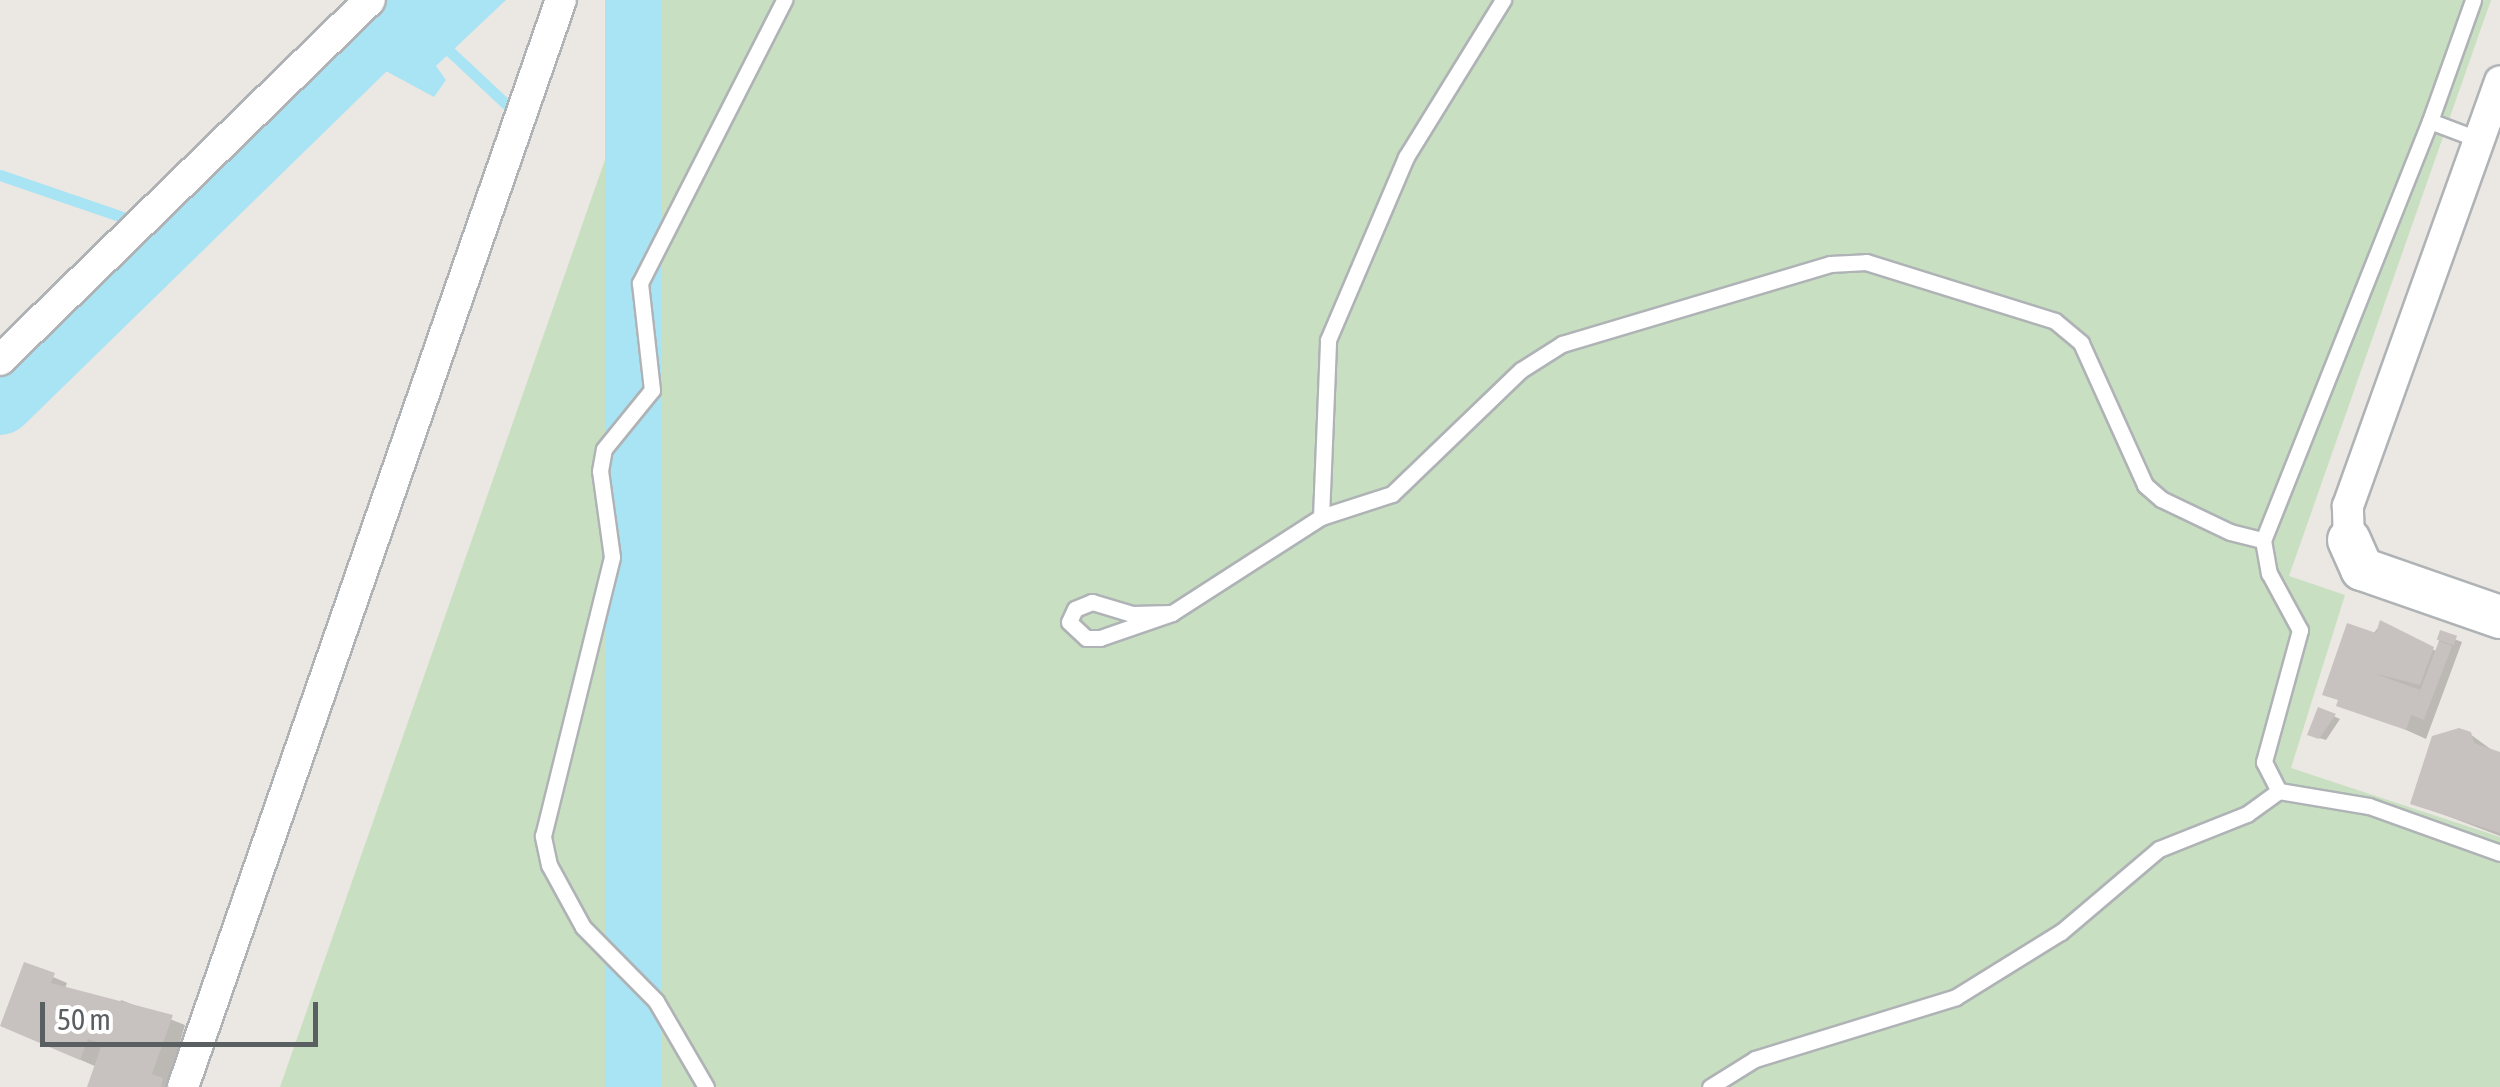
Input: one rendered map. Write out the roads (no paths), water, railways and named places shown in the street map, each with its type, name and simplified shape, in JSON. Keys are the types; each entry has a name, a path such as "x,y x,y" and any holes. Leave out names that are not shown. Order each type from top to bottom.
{"street":[{"path":"0,360 370,0"},
{"path":"184,1087 561,0"},
{"path":"2500,82 2486,149 2348,506 2349,540 2362,568 2500,616"}],"lane":[{"path":"706,1087 656,1001 584,927 549,865 543,836 612,558 600,471 604,450 652,390 640,283 784,0"},
{"path":"1322,517 1328,340 1406,157 1503,0"},
{"path":"2279,792 2264,762 2300,630 2268,573 2264,540 2430,120 2472,0"},
{"path":"2430,120 2486,149"},
{"path":"1172,613 1132,614 1092,602 1076,609 1069,622 1086,638 1100,638 1172,613 1322,517 1392,494 1522,370 1562,344 1830,264 1866,262 2055,320 2081,343 2145,485 2196,516 2264,540"},
{"path":"1710,1087 1755,1059 1956,997 2062,932 2159,849 2247,814 2279,792 2369,806 2500,853"}],"water":[{"path":"391,0 506,0 436,66 446,80 434,97 384,70 345,79 326,61"},
{"path":"605,0 661,0 661,1087 605,1087"}],"waterway":[{"path":"0,401 411,0"},
{"path":"443,45 506,104"},
{"path":"0,175 169,233"}]}
